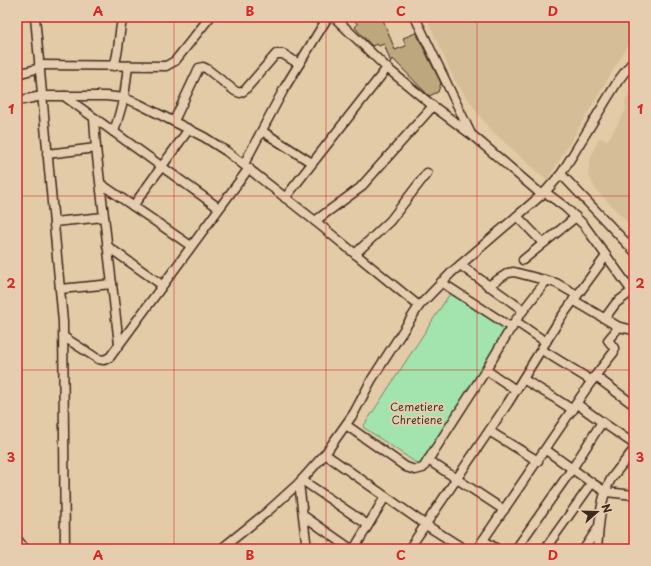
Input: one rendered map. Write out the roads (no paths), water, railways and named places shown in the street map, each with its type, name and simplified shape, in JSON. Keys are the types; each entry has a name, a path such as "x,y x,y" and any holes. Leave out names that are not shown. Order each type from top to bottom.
{"street":[{"path":"35,17 64,337 64,549"},
{"path":"114,66 123,17"},
{"path":"17,74 40,66 161,67 175,61 210,17"},
{"path":"64,337 101,360 110,357 219,208 246,166 262,131 299,64 328,17"},
{"path":"334,17 387,68 433,106 472,135 543,194 576,217 633,292 616,303 605,318"},
{"path":"415,17 472,135"},
{"path":"174,121 199,68 205,68 235,91 240,93 245,90 276,54 284,54 299,64"},
{"path":"222,549 267,512 301,481 325,454 346,425 376,373 419,306 441,282 543,194 561,174 618,81 634,60"},
{"path":"114,132 124,98 128,66"},
{"path":"285,198 387,68"},
{"path":"17,101 42,96 106,96 124,98 174,121 215,143 246,166 419,306"},
{"path":"63,96 219,208"},
{"path":"315,221 360,188 433,106"},
{"path":"94,118 96,148 119,344"},
{"path":"133,206 189,130"},
{"path":"262,131 312,162"},
{"path":"47,154 96,148"},
{"path":"355,254 390,222 427,173"},
{"path":"561,174 634,251"},
{"path":"100,184 191,246"},
{"path":"517,216 544,243"},
{"path":"54,222 104,217"},
{"path":"523,260 576,217"},
{"path":"107,246 162,285"},
{"path":"409,549 489,431 575,297 606,256"},
{"path":"460,265 523,310"},
{"path":"488,286 504,275 512,272 560,284 575,297 619,327 634,330"},
{"path":"346,425 411,470 423,468 523,310 546,281"},
{"path":"441,282 514,325 634,405"},
{"path":"60,289 112,284"},
{"path":"477,549 614,352 614,348 608,340 619,327"},
{"path":"486,370 516,390"},
{"path":"523,379 553,397 602,422 634,444"},
{"path":"516,549 572,469 602,422"},
{"path":"489,431 538,461"},
{"path":"546,450 606,492 634,495"},
{"path":"325,454 385,497 464,549"},
{"path":"597,549 599,528 606,492 611,480 632,454"},
{"path":"428,460 504,510"},
{"path":"301,481 307,549"},
{"path":"301,481 368,525"},
{"path":"545,549 592,483"},
{"path":"304,516 352,549 385,497"},
{"path":"584,549 599,528"},
{"path":"17,539 25,549"},
{"path":"483,540 497,549"}],"park label":[{"name":"Cemetiere Chretiene","path":"417,412"}]}
